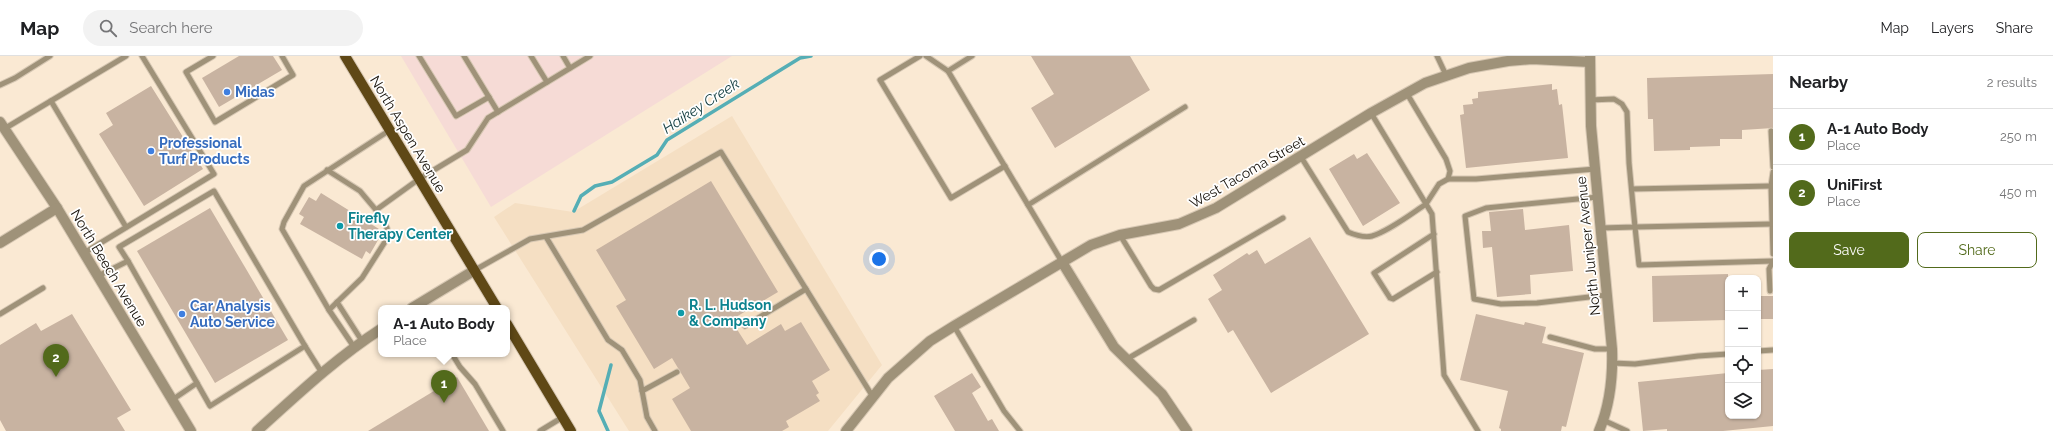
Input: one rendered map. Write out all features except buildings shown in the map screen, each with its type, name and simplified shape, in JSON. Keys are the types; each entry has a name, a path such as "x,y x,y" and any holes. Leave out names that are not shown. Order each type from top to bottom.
{"main road":[{"name":"North Aspen Avenue","path":"345,56 495,305"},
{"path":"510,329 571,431"}],"street":[{"name":"West Tacoma Street","path":"846,431 888,378 930,341 1091,245 1120,235 1164,228 1195,219 1301,157 1406,92 1446,74 1508,61 1590,59"},
{"name":"North Juniper Avenue","path":"1590,59 1590,100 1595,169 1612,349 1611,383 1603,420 1599,431"},
{"name":"North Beech Avenue","path":"2,125 57,208 191,431"},
{"path":"0,243 57,208"},
{"path":"1062,262 1103,332 1126,360 1162,394 1187,431"},
{"path":"421,305 475,270"},
{"path":"257,431 322,373 358,344 378,331"}],"lane":[{"path":"0,85 15,78 50,56"},
{"path":"2,125 51,101 126,56"},
{"path":"84,253 214,174 142,56"},
{"path":"213,56 186,72 215,122 292,75 282,56"},
{"path":"419,56 456,116 489,97"},
{"path":"464,56 498,112"},
{"path":"531,56 548,82"},
{"path":"562,56 570,68"},
{"path":"376,210 419,179 467,150 488,118 590,56"},
{"path":"920,56 880,80 951,198 1005,166"},
{"path":"926,56 948,71 1062,262"},
{"path":"948,71 972,56"},
{"path":"1437,56 1446,74"},
{"path":"1406,92 1446,159 1450,171 1448,179"},
{"path":"1590,100 1614,99 1622,104 1627,112 1629,163 1639,265 1773,261 1769,269 1770,291"},
{"path":"51,101 126,227"},
{"path":"1028,205 1185,107"},
{"path":"1371,113 1432,214 1444,375 1478,431"},
{"path":"358,344 329,310 282,228 304,186 390,130"},
{"path":"1771,131 1773,167"},
{"path":"475,270 530,239 583,230 721,152 873,397"},
{"path":"1301,157 1348,232 1357,236 1372,236 1395,224 1426,204 1440,184 1448,179 1476,179 1595,169"},
{"path":"327,170 360,191 376,210 387,228 388,237 362,278 329,310"},
{"path":"1773,172 1771,186 1773,254"},
{"path":"1632,189 1771,186"},
{"path":"305,346 210,406 119,247 214,191 322,373"},
{"path":"1598,197 1486,208 1465,216 1474,299 1501,304 1537,303 1607,295"},
{"path":"1120,235 1151,286 1154,289 1159,290 1283,218"},
{"path":"1601,228 1772,224"},
{"path":"1434,234 1374,273 1390,298 1393,299 1436,272"},
{"path":"546,237 608,340 622,350 640,380 647,418 655,431"},
{"path":"98,276 128,261"},
{"path":"0,314 43,288"},
{"path":"745,326 806,289"},
{"path":"336,302 358,344"},
{"path":"1126,360 1194,320"},
{"path":"954,326 1004,411 1020,431"},
{"path":"1550,337 1595,349 1612,349"},
{"path":"1761,351 1773,350"},
{"path":"1612,363 1635,364 1725,354"},
{"path":"454,357 460,367 475,384 503,431"},
{"path":"642,391 677,372"},
{"path":"172,400 197,383"},
{"path":"540,431 563,417"},
{"path":"1603,420 1627,431"}],"shaded area":[{"path":"401,56 732,56 491,207"},
{"path":"732,116 882,365 828,431 629,431 494,217 515,203 573,212"}],"waterway":[{"name":"Haikey Creek","path":"574,211 581,196 595,186 612,182 657,155 667,140 800,58 811,56"},
{"name":"Haikey Creek","path":"608,431 599,411 611,365"}],"place":[{"name":"Midas","path":"227,92"},
{"name":"Professional Turf Products","path":"151,151"},
{"name":"Firefly Therapy Center","path":"340,226"},
{"name":"R. L. Hudson & Company","path":"681,313"},
{"name":"Car Analysis Auto Service","path":"182,314"},
{"name":"UniFirst","path":"56,377"},
{"name":"A-1 Auto Body","path":"444,403"}]}
